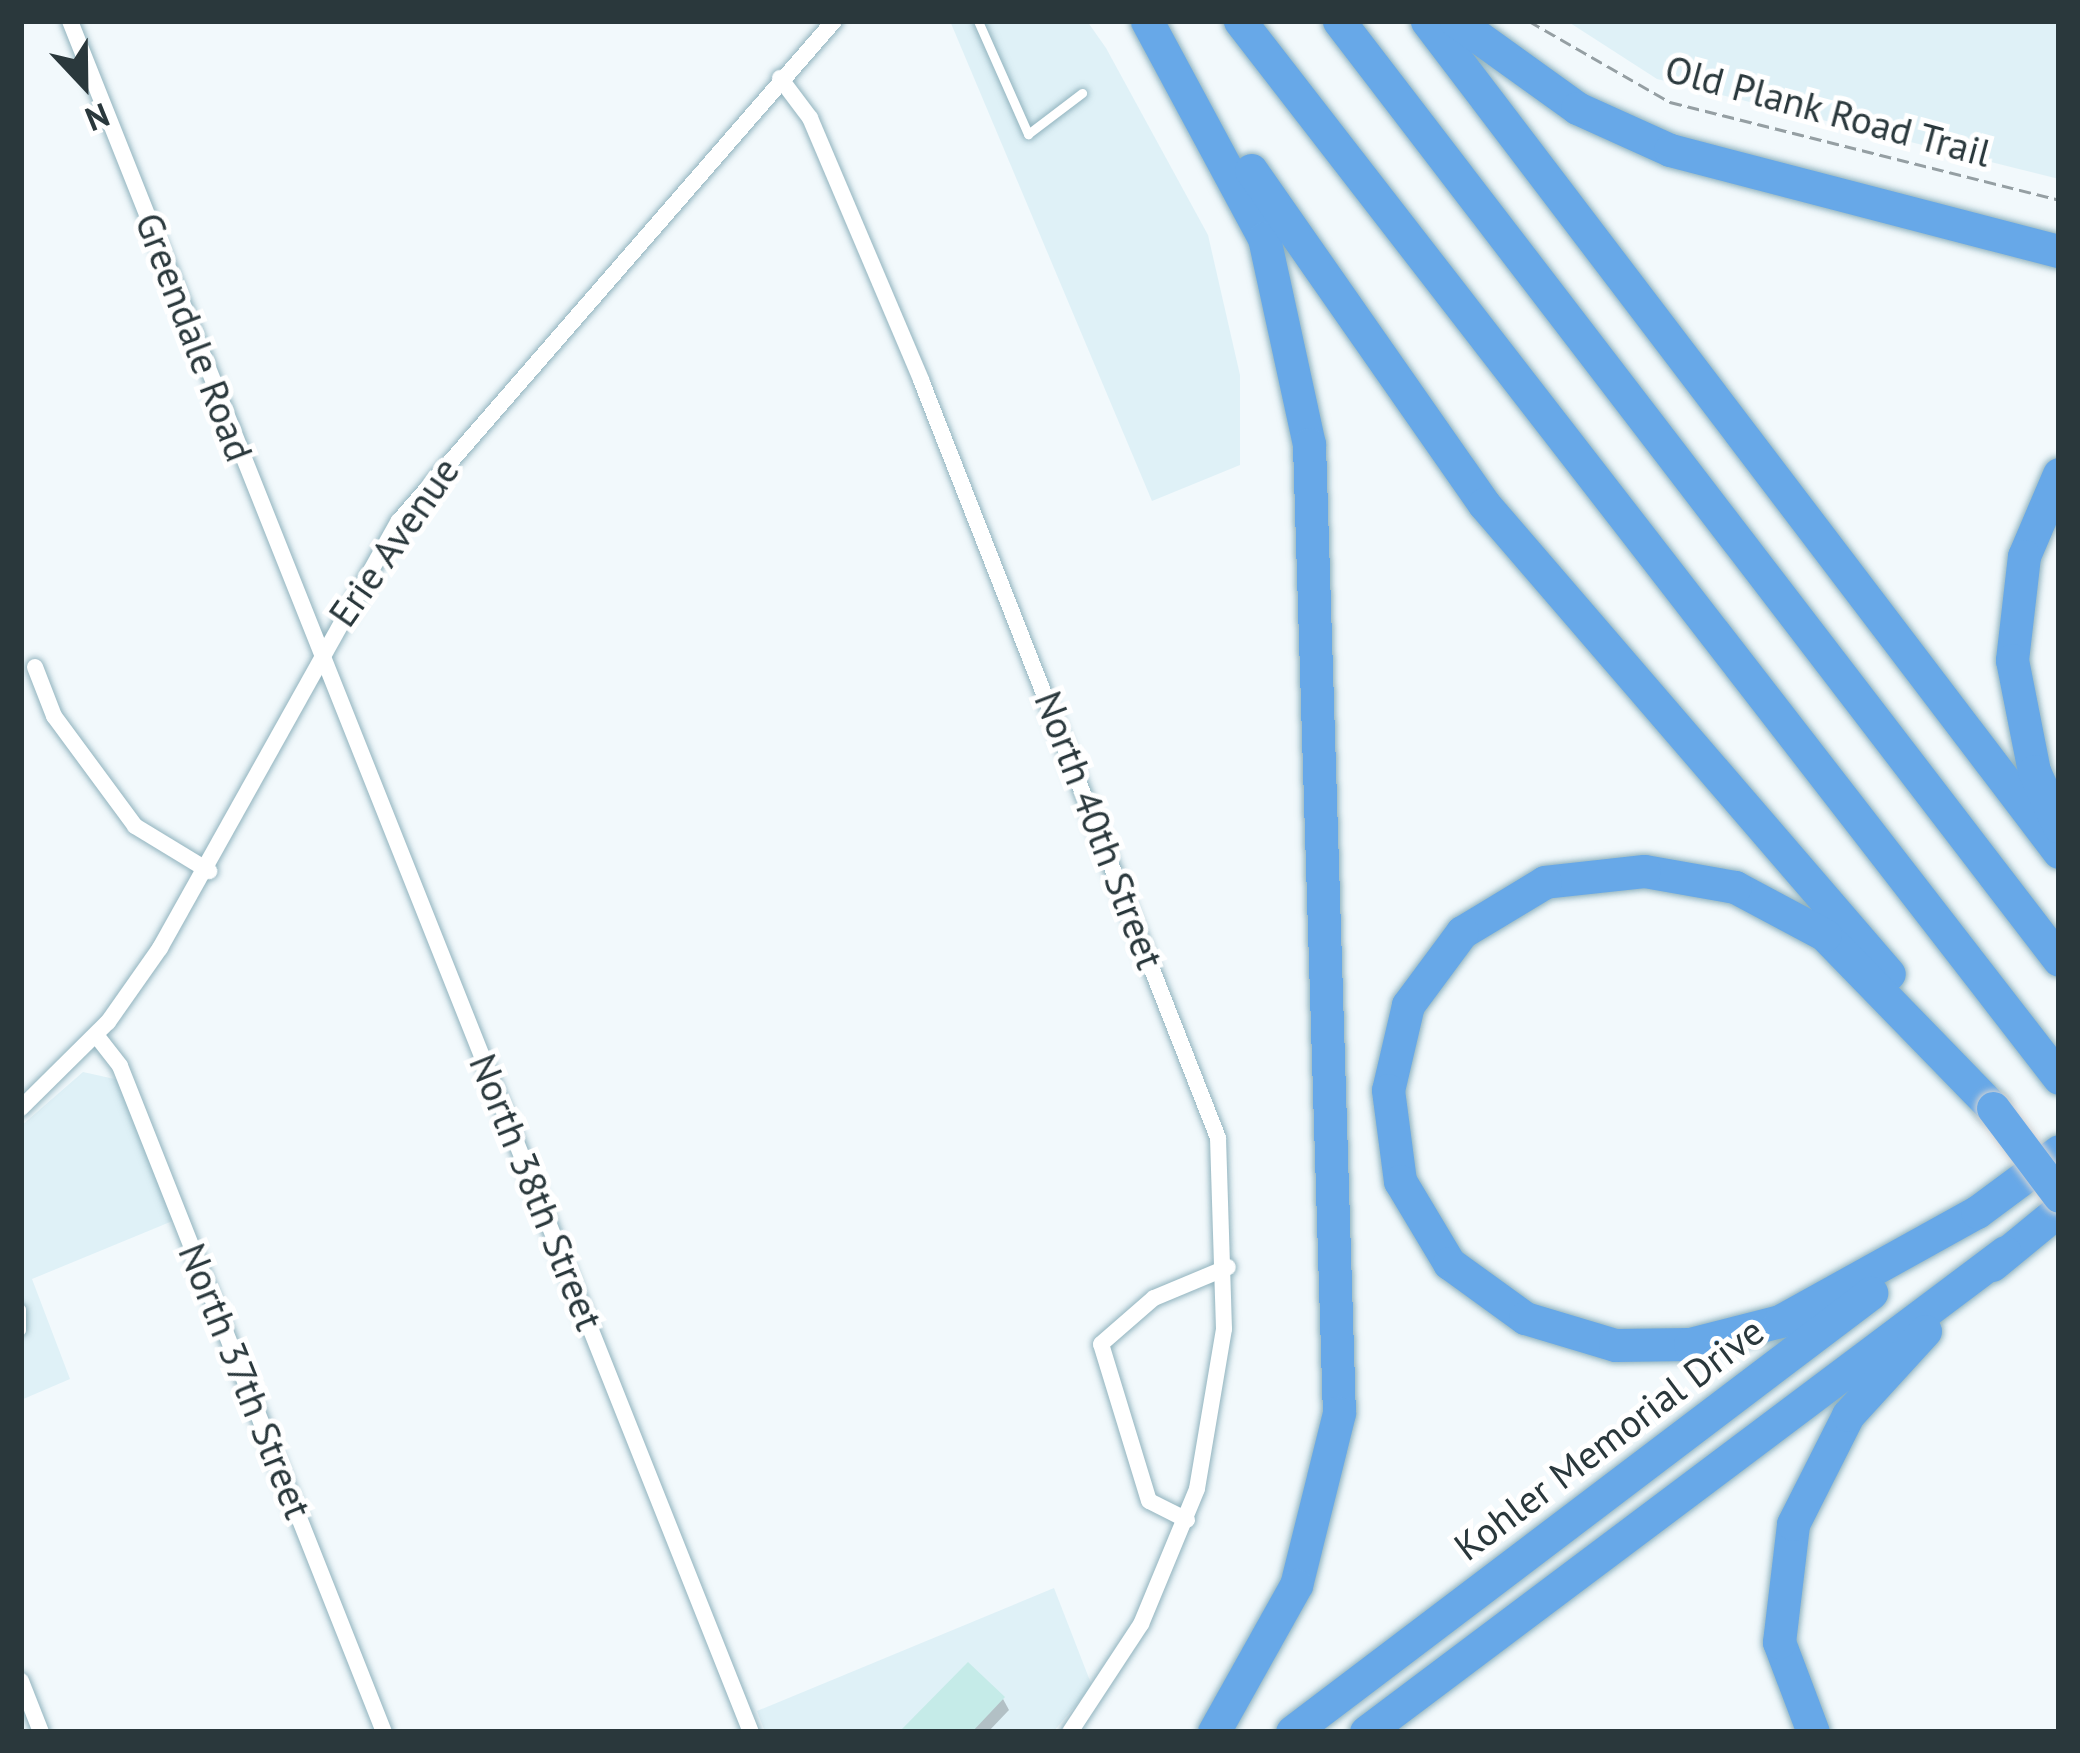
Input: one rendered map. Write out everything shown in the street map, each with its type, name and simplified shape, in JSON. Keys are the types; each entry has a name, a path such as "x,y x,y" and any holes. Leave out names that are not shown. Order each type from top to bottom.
{"highway":[{"path":"1148,21 1484,505 1791,849 2059,1196"},
{"path":"1148,21 1264,238 1305,391 1310,467 1339,1413 1296,1585 1214,1732"},
{"path":"1240,21 2055,1073"},
{"path":"1339,21 2059,961"},
{"path":"1427,21 2059,852"},
{"path":"1456,21 1576,108 1670,150 2059,251"},
{"path":"2059,474 2024,556 2012,660 2034,771 2059,827"},
{"path":"1994,1108 1825,935 1760,897 1672,872 1576,874 1487,911 1433,963 1394,1044 1390,1140 1426,1233 1485,1294 1566,1334 1651,1347 1732,1337 1822,1301 1977,1212 2059,1150"},
{"path":"1366,1732 2059,1210"},
{"name":"Kohler Memorial Drive","path":"1292,1732 1977,1212"},
{"path":"1813,1732 1786,1677 1777,1618 1813,1473 1875,1381 2005,1252"}],"street":[{"name":"Greendale Road","path":"70,21 318,652"},
{"name":"Erie Avenue","path":"21,1108 96,1035 209,871 318,652 399,521 834,21"},
{"name":"North 40th Street","path":"780,78 810,118 921,380 1218,1138 1228,1267 1187,1520 1141,1624 1070,1732"},
{"name":"North 38th Street","path":"318,652 752,1732"},
{"path":"35,667 54,716 135,826 209,871"},
{"name":"North 37th Street","path":"96,1035 120,1066 384,1732"},
{"path":"1187,1520 1149,1501 1101,1344 1154,1298 1228,1267"},
{"path":"21,1681 40,1732"}],"lane":[{"path":"978,21 1028,134 1082,94"},
{"path":"21,1310 21,1330"}],"path":[{"name":"Old Plank Road Trail","path":"1528,21 1670,102 2059,200"}],"shaded area":[{"path":"950,21 1087,21 1106,48 1208,235 1240,375 1240,465 1152,501"},
{"path":"1567,21 2059,21 2059,179 1657,79"},
{"path":"83,1072 119,1080 175,1220 32,1279 70,1379 21,1400 21,1126"},
{"path":"1054,1588 1092,1686 1053,1732 765,1732 757,1711"}],"building":[{"path":"968,1662 1005,1697 972,1732 899,1732"}]}
